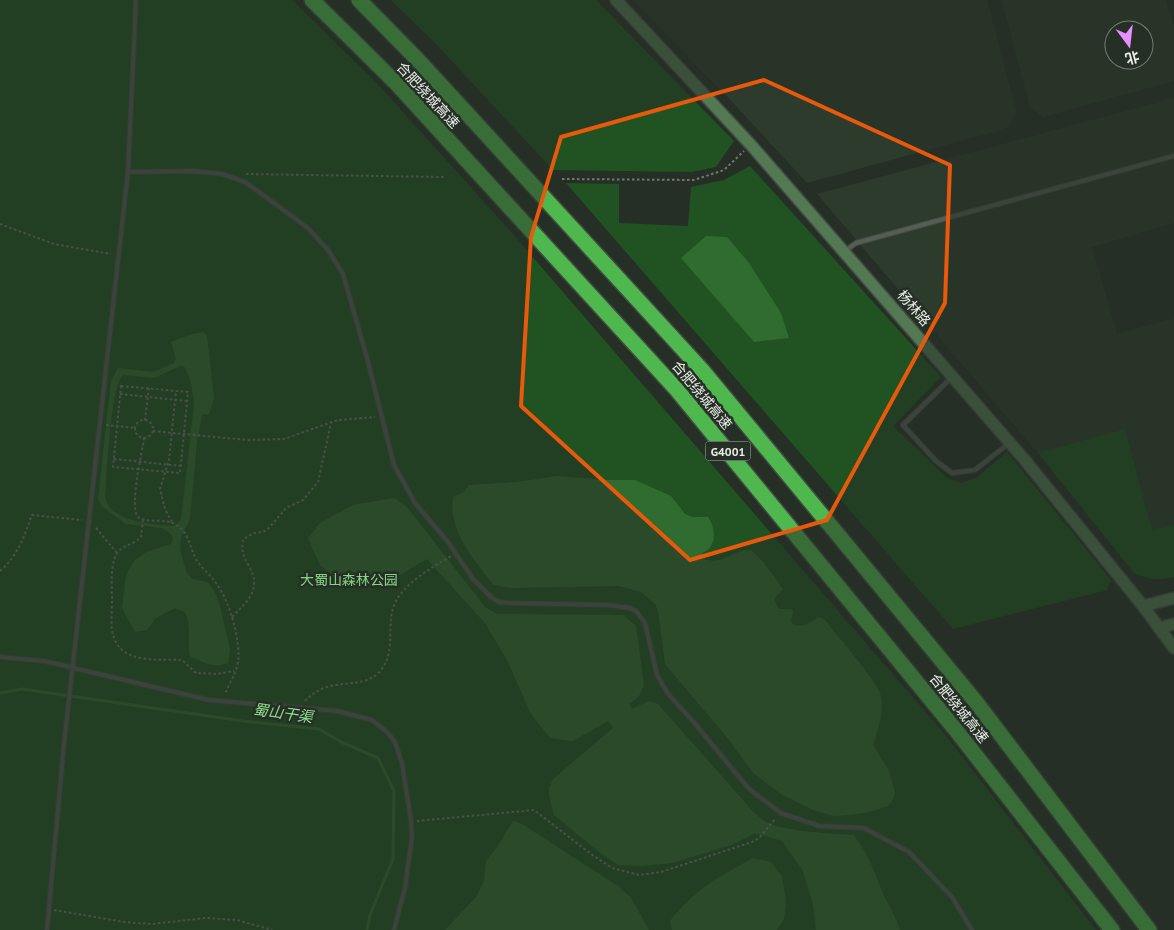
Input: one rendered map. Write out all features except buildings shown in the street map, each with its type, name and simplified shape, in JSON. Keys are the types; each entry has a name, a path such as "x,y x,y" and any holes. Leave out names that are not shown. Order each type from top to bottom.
{"highway":[{"name":"合肥绕城高速","path":"312,0 396,83 678,390 955,729 1112,930"},
{"name":"合肥绕城高速","path":"359,0 418,60 702,370 976,702 1150,930"}],"street":[{"name":"杨林路","path":"616,0 751,144 1010,442 1143,606 1174,648"},
{"path":"1143,606 1174,598"},
{"path":"1159,628 1174,624"}],"lane":[{"path":"47,930 67,722 128,172 136,0"},
{"path":"845,251 856,243 1174,156"},
{"path":"128,172 194,171 222,174 245,182 308,228 328,250 343,274 368,358 394,465 415,503 448,542 473,579 491,597 499,602 608,605 630,608 636,611 645,623 657,675 668,694 749,789 781,813 819,826 864,828 909,852 952,897 972,930"},
{"path":"953,377 903,425 936,461 952,473 975,470 1010,442"},
{"path":"0,657 44,661 209,700 337,710 372,720 387,732 395,742 402,763 411,821 412,837 405,888 394,930"}],"path":[{"path":"562,178 694,180 724,170 751,144"},
{"path":"222,174 444,177"},
{"path":"0,224 54,244 119,255"},
{"path":"121,386 176,391 188,392 180,473 113,467 121,386"},
{"path":"145,420 149,388"},
{"path":"173,523 168,517 160,489 168,465 176,391"},
{"path":"120,394 187,401"},
{"path":"153,431 247,440 284,439 331,423 357,417 382,416"},
{"path":"145,420 150,422 153,431 150,436 144,438 137,435 136,428 139,422 145,420"},
{"path":"232,618 247,602 254,589 255,580 242,555 243,539 268,529 286,508 303,500 313,490 318,482 331,423"},
{"path":"113,426 136,428"},
{"path":"144,438 134,499 138,517 143,520 163,520 180,527 196,558 220,588 239,641 238,663 222,701"},
{"path":"114,459 181,466"},
{"path":"0,571 9,563 18,550 32,515 89,521 117,553"},
{"path":"143,520 140,537 117,553 112,567 112,629 115,640 120,648 146,660 182,660 196,673 217,674 234,671"},
{"path":"298,708 312,694 323,688 352,684 370,678 381,671 388,659 395,602 421,575 456,553"},
{"path":"411,821 534,810 612,868 639,875 661,872 752,842 759,838 781,813"},
{"path":"48,909 124,922 152,924 206,918 237,920 272,930"}],"highlighted area":[{"path":"764,80 950,165 945,303 827,520 690,560 521,406 531,237 561,137"}],"shaded area":[{"path":"633,0 987,0 1016,112 1008,128 807,183"},
{"path":"1002,0 1166,0 1174,26 1174,81 1043,117 1030,107"},
{"path":"1174,98 1174,223 1092,247 1117,334 1174,318 1174,525 1152,530 1125,429 1038,453 817,194"},
{"path":"706,236 727,237 749,263 781,313 789,338 754,342 681,258"},
{"path":"204,332 207,336 214,399 209,414 202,415 197,441 190,519 181,537 180,549 186,572 192,579 207,582 214,590 220,606 230,650 228,663 222,665 208,664 190,657 187,618 185,612 175,608 156,618 147,630 135,632 122,608 126,575 134,561 146,552 171,544 173,538 169,532 162,528 126,524 102,506 98,500 111,381 118,368 153,372 174,363 176,359 171,342 192,334","holes":["184,366 191,385 194,405 181,520 173,526 144,523 124,517 109,506 105,497 112,413 119,383 123,375 154,378"]},
{"path":"557,476 605,480 635,480 671,496 685,514 693,517 708,517 711,522 714,532 713,542 702,553 703,559 711,561 723,559 744,550 751,550 764,563 783,589 774,599 779,609 791,609 793,612 791,622 794,625 802,626 819,617 824,619 865,669 881,696 881,715 873,745 889,771 895,793 888,806 866,813 833,816 811,809 781,794 753,773 730,741 665,664 656,605 641,592 619,586 512,588 494,585 464,544 454,522 453,497 464,492 469,485 517,482"},
{"path":"394,498 407,507 485,607 497,614 623,615 636,626 644,685 639,696 629,704 632,709 649,701 658,704 752,810 768,823 797,830 853,835 868,857 900,930 816,930 813,904 803,871 782,841 755,833 734,844 672,863 642,866 618,865 554,815 549,796 549,789 553,779 613,728 608,721 573,741 550,738 531,714 507,660 485,623 427,559 393,579 365,580 333,575 320,565 308,538 320,523 353,505"},
{"path":"513,821 522,824 618,886 631,898 649,930 445,930 476,897 484,881 486,861"},
{"path":"753,858 771,862 782,876 786,901 784,919 777,930 672,930 670,921 698,892"}],"green space":[{"name":"大蜀山森林公园","path":"0,0 292,0 375,81 512,233 947,737 1096,930 0,930"},
{"path":"391,0 596,0 734,141 716,167 692,172 553,170 436,44"},
{"path":"750,166 941,377 893,426 947,478 961,483 976,478 1007,452 1111,580 1107,590 953,629 566,183 619,184 619,223 688,226 691,187 724,180"},
{"path":"1125,429 1152,530 1174,525 1174,577 1154,579 1134,573 1038,453"}],"waterway":[{"name":"蜀山干渠","path":"0,693 22,689 243,721 319,729 341,742 378,758 394,791 393,859 370,915 367,930"}]}
